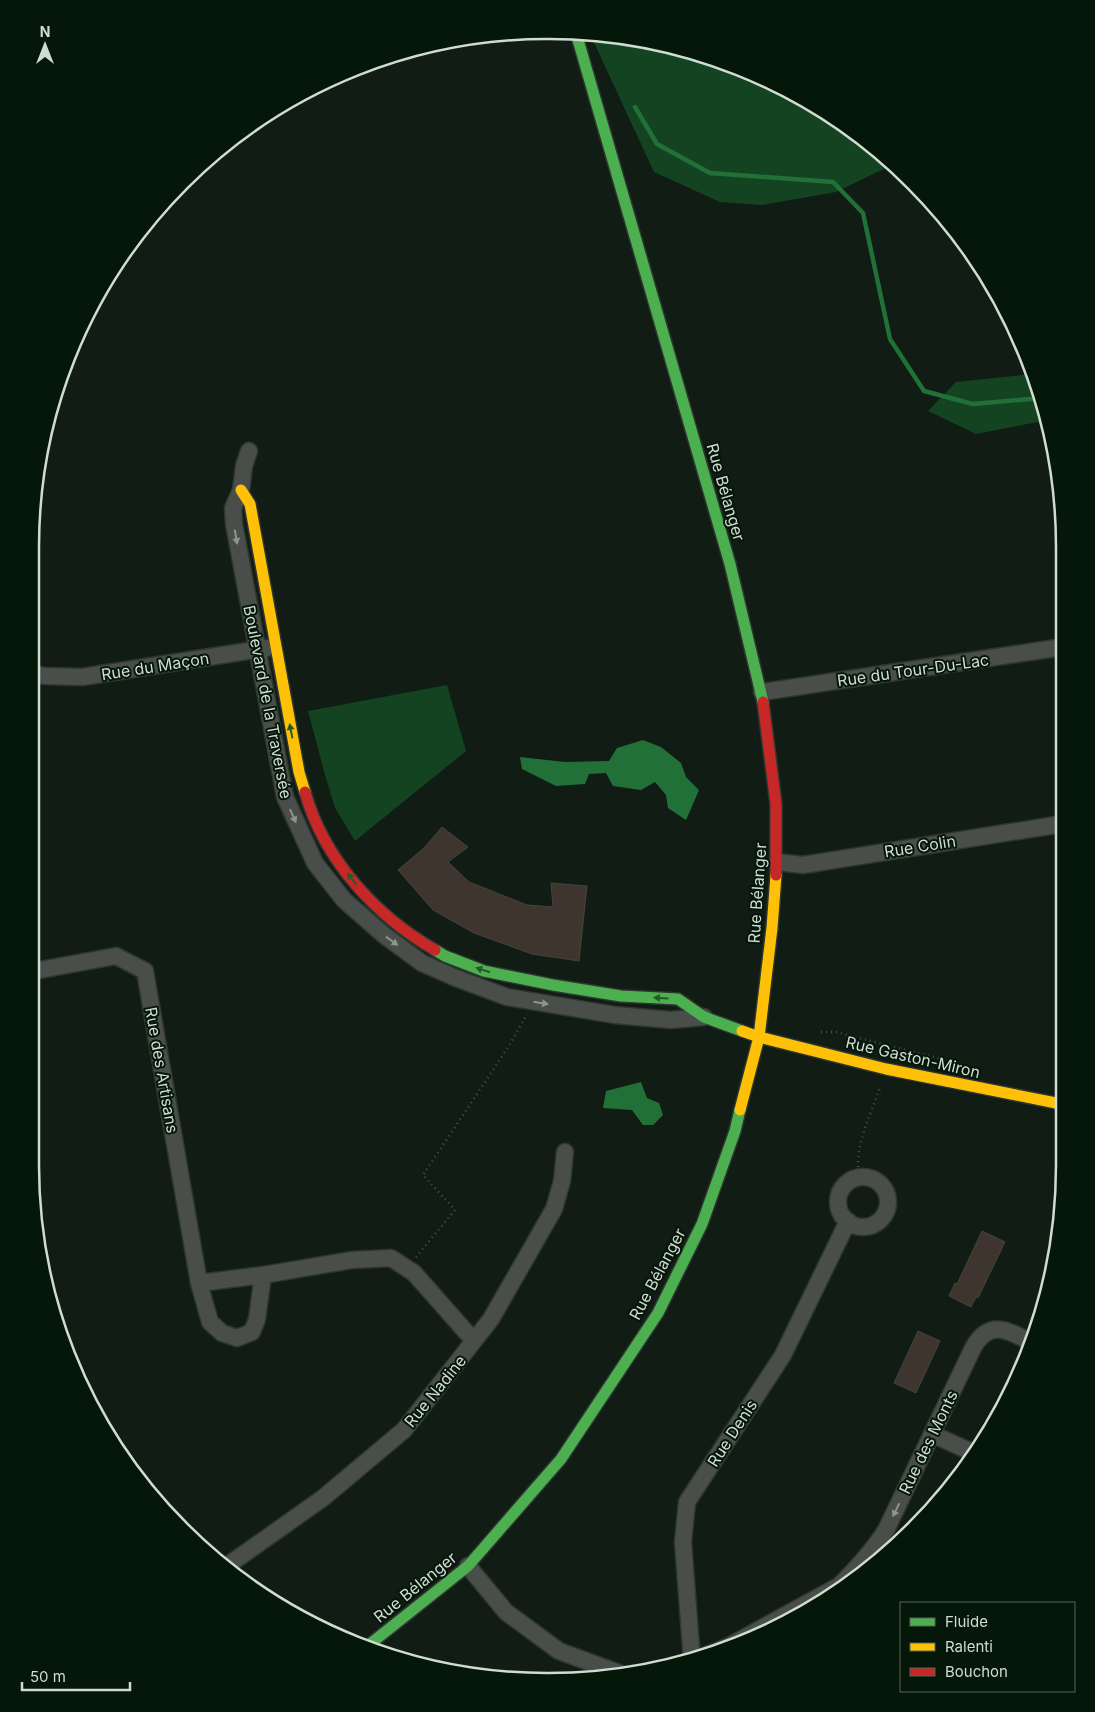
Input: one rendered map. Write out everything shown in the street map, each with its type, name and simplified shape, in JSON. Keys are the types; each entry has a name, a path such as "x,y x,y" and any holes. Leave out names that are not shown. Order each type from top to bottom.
{"street":[{"name":"Rue Bélanger","path":"373,1642 468,1566 561,1459 658,1313 702,1224 735,1131 759,1037 772,928 777,862 776,804 762,692 730,564 578,40"},
{"name":"Boulevard de la Traversée","path":"249,451 244,466 241,490 233,508 234,524 284,798 316,863 344,900 384,935 422,963 507,997 615,1015 671,1020 704,1017"},
{"name":"Boulevard de la Traversée","path":"241,490 250,504 298,772 309,807 327,846 355,884 394,922 414,938 445,956 484,971 621,996 678,999 704,1017 759,1037"},
{"name":"Rue du Maçon","path":"39,675 82,677 275,647"},
{"name":"Rue du Tour-Du-Lac","path":"762,692 1056,648"},
{"name":"Rue Colin","path":"777,862 803,864 1056,825"},
{"name":"Rue des Artisans","path":"39,970 116,956 145,972 199,1283 210,1322 222,1333 238,1338 252,1332 257,1319 262,1275"},
{"name":"Rue Gaston-Miron","path":"759,1037 886,1069 1056,1103"},
{"name":"Rue Nadine","path":"231,1563 323,1498 404,1430 491,1319 554,1209 562,1182 565,1152"},
{"path":"859,1177 867,1177 882,1184 888,1199 888,1207 879,1221 863,1227 848,1221 842,1215 839,1208 840,1192 851,1180 859,1177"},
{"name":"Rue Denis","path":"691,1652 683,1542 687,1502 783,1355 848,1221"},
{"path":"199,1283 352,1260 392,1258 414,1273 474,1341"},
{"name":"Rue des Monts","path":"857,1568 876,1546 886,1530 980,1337 990,1330 999,1329 1025,1340"},
{"path":"932,1434 968,1451"},
{"path":"468,1566 506,1612 559,1652 611,1669"}],"path":[{"path":"407,1268 455,1210 423,1175 509,1046 534,1002"},
{"path":"810,1050 818,1033 836,1032 946,1060"},
{"path":"859,1177 857,1160 859,1148 880,1088"}],"shaded area":[{"path":"593,41 614,43 679,56 742,77 773,91 830,124 886,168 836,192 762,205 720,202 654,172"},
{"path":"1026,375 1040,422 976,434 928,411 956,382"},
{"path":"447,685 466,751 355,841 335,808 308,711"},
{"path":"643,740 661,747 681,763 686,777 699,790 686,820 668,808 666,795 655,782 641,790 613,786 606,773 589,774 585,784 556,786 522,769 520,757 565,762 609,761 617,748"},
{"path":"641,1082 647,1098 659,1103 663,1115 653,1125 643,1125 632,1110 603,1108 606,1091"}],"building":[{"path":"442,827 468,847 448,862 469,882 527,905 553,907 551,883 587,886 579,961 532,954 474,933 433,910 398,870 425,847"},
{"path":"982,1231 1005,1242 978,1298 976,1297 971,1307 949,1296 955,1283 957,1284"},
{"path":"918,1331 940,1341 916,1393 894,1383"}],"waterway":[{"path":"635,107 657,144 710,173 833,182 863,213 890,339 924,391 973,404 1034,399"}],"traffic: fast":[{"path":"578,40 730,564 763,702"},
{"path":"435,950 445,956 484,971 553,985 621,996 678,999 704,1017 742,1031"},
{"path":"373,1642 468,1566 561,1459 658,1313 702,1224 735,1131 740,1110"}],"traffic: slow":[{"path":"241,490 250,504 299,772 305,792"},
{"path":"740,1110 759,1037 772,928 776,875"},
{"path":"742,1031 886,1069 1056,1103"}],"traffic: jam":[{"path":"763,702 776,804 776,875"},
{"path":"305,792 325,841 355,884 392,921 435,950"}]}
